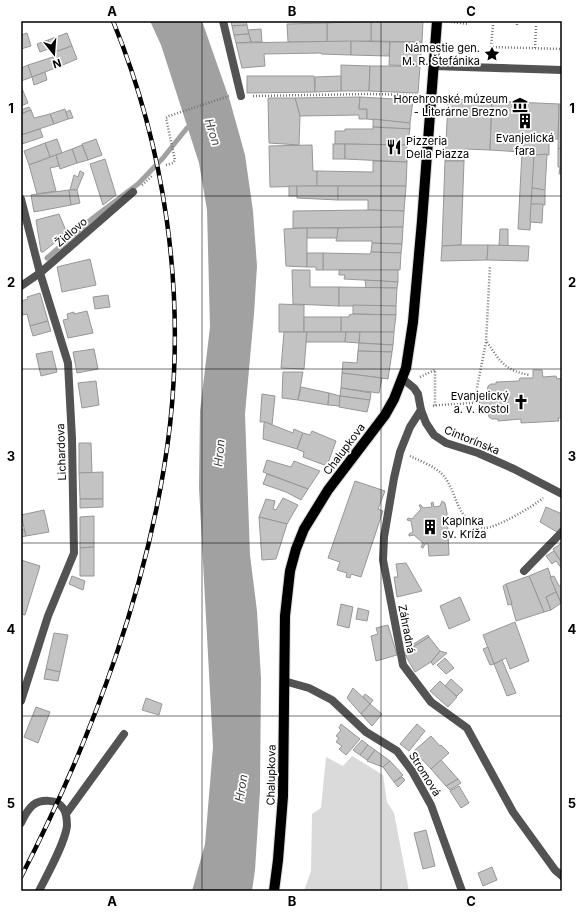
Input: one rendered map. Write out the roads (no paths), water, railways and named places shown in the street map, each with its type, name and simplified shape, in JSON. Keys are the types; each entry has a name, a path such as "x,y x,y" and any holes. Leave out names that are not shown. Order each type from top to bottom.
{"main road":[{"name":"Chalupkova","path":"274,891 283,796 285,616 292,564 304,529 328,490 385,415 403,379 409,353 422,221 437,21"}],"street":[{"path":"223,21 238,95"},
{"path":"434,66 562,70"},
{"name":"Židlovo","path":"21,286 40,273 133,192"},
{"name":"Lichardova","path":"21,199 40,273 68,362 72,439 74,554 48,616 21,701"},
{"name":"Cintorínska","path":"403,379 414,388 418,394 421,410 426,423 434,435 446,443 478,453 514,468 562,494"},
{"name":"Záhradná","path":"421,410 410,427 400,452 384,537 383,560 403,665 431,702 467,728 513,812 555,870 562,876"},
{"path":"524,571 562,532"},
{"name":"Stromová","path":"284,681 309,688 332,700 366,732 397,751 412,771 431,805 462,891"},
{"path":"66,814 124,734"},
{"path":"21,823 33,805 41,801 58,803 63,807 66,814 67,826 63,840 39,891"}],"water":[{"name":"Hron","path":"150,21 202,21 230,101 245,155 253,211 257,266 245,414 250,555 257,611 261,678 260,791 255,870 252,891 192,891 205,844 213,747 199,488 200,411 210,327 207,210 199,163 161,45"}],"waterway":[{"path":"47,258 93,218 138,184 163,158 187,128 193,124"}],"railway":[{"path":"21,877 72,770 95,714 134,600 149,542 161,483 170,425 174,374 175,322 167,219 158,169 146,118 131,69 113,21"}],"place":[{"name":"Námestie gen. M. R. Štefánika","path":"492,54"},
{"name":"Horehronské múzeum - Literárne Brezno","path":"520,105"},
{"name":"Evanjelická fara","path":"525,121"},
{"name":"Pizzeria Della Piazza","path":"394,147"},
{"name":"Evanjelický a. v. kostol","path":"521,402"},
{"name":"Kaplnka sv. Kríža","path":"430,527"}]}
